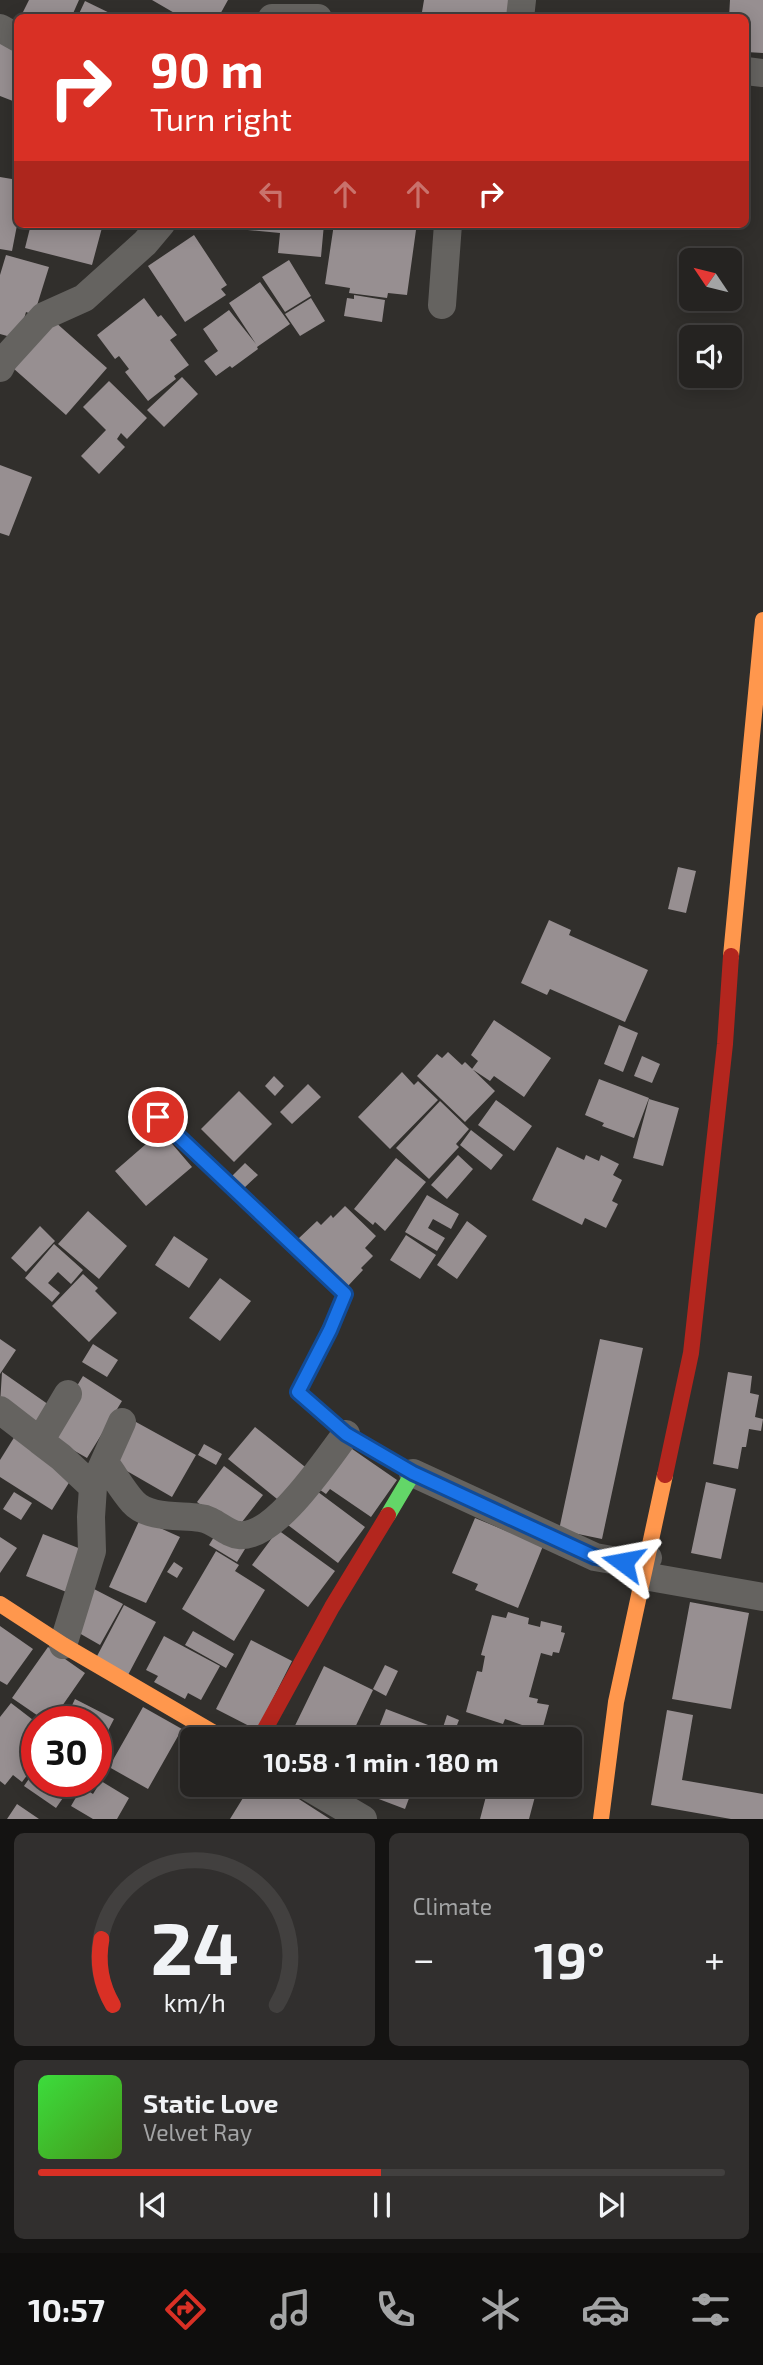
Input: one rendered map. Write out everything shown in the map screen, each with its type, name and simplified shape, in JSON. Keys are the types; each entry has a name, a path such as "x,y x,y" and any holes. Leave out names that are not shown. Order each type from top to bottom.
{"street":[{"path":"0,368 4,360 44,316 84,298 145,243 158,228"},
{"path":"442,305 448,228"},
{"path":"601,1819 616,1702 691,1353 724,1044 733,917 759,713 763,620"},
{"path":"158,1117 345,1294 298,1392 346,1434 413,1473 595,1557 646,1567 678,1580 763,1597"},
{"path":"40,1441 68,1394"},
{"path":"0,1410 61,1457 99,1475 134,1504 151,1512 203,1518 238,1535 253,1533 273,1523 346,1434"},
{"path":"63,1645 92,1552 91,1517 99,1475 122,1422"},
{"path":"266,1727 332,1607 413,1473"},
{"path":"0,1604 63,1645 204,1727"},
{"path":"325,1797 363,1819"}],"building":[{"path":"29,0 79,0 73,14 22,14"},
{"path":"152,0 228,0 220,14 176,14"},
{"path":"424,0 514,0 512,14 422,12"},
{"path":"730,0 763,0 763,53 749,52 749,14 729,14"},
{"path":"85,1 112,14 79,14"},
{"path":"0,39 14,44 14,101 0,96"},
{"path":"0,177 14,179 14,228 16,228 12,251 0,249"},
{"path":"30,228 102,228 92,265 25,248"},
{"path":"226,228 324,228 321,257 278,253 280,233"},
{"path":"333,228 416,230 407,295 388,293 387,298 349,293 350,288 325,284"},
{"path":"194,235 227,285 221,289 226,295 185,322 148,266"},
{"path":"6,255 49,267 34,315 26,312 18,339 0,334 0,275"},
{"path":"289,260 311,296 285,312 262,277"},
{"path":"260,282 290,324 232,368 230,366 216,376 204,361 218,351 203,329 229,310 256,344 229,303"},
{"path":"354,295 385,300 382,322 344,316 347,298 354,299"},
{"path":"144,298 158,317 161,315 177,335 170,340 189,365 148,401 125,372 129,369 119,356 115,359 97,335"},
{"path":"311,298 325,321 300,336 285,314"},
{"path":"54,321 107,368 66,415 13,368"},
{"path":"182,377 198,394 164,427 147,410"},
{"path":"109,381 147,418 127,439 121,433 117,439 125,447 99,474 81,456 106,430 83,407"},
{"path":"0,465 32,477 9,536 0,533"},
{"path":"678,867 696,871 686,913 668,909"},
{"path":"549,920 571,930 569,935 648,970 625,1022 550,989 547,995 521,983"},
{"path":"494,1020 551,1058 524,1097 494,1076 490,1081 472,1069 478,1061 471,1055"},
{"path":"619,1025 638,1033 623,1072 604,1064"},
{"path":"448,1052 462,1065 465,1062 495,1091 465,1122 417,1076 437,1054 442,1058"},
{"path":"642,1056 660,1064 652,1083 634,1076"},
{"path":"402,1072 414,1085 418,1081 438,1100 390,1149 358,1117"},
{"path":"274,1076 284,1086 275,1096 265,1086"},
{"path":"599,1079 649,1098 634,1138 602,1126 604,1123 585,1115"},
{"path":"308,1084 321,1097 292,1124 280,1112"},
{"path":"239,1091 272,1124 234,1162 201,1129"},
{"path":"649,1099 679,1108 663,1166 633,1158"},
{"path":"496,1100 532,1126 514,1151 478,1125"},
{"path":"440,1101 469,1129 456,1144 459,1147 429,1179 396,1148"},
{"path":"471,1130 503,1155 491,1170 460,1145"},
{"path":"161,1131 192,1167 146,1206 115,1171"},
{"path":"557,1147 584,1160 586,1155 599,1161 601,1155 619,1164 613,1175 622,1180 612,1201 618,1204 606,1228 585,1218 582,1225 532,1200"},
{"path":"458,1155 473,1169 447,1199 431,1185"},
{"path":"396,1158 426,1182 385,1231 354,1209"},
{"path":"245,1163 258,1175 244,1188 232,1176"},
{"path":"427,1195 459,1214 451,1229 433,1219 428,1228 445,1238 437,1251 405,1232"},
{"path":"345,1206 376,1236 365,1248 373,1256 347,1287 298,1239 317,1221 321,1225"},
{"path":"88,1211 127,1246 99,1279 58,1244"},
{"path":"467,1221 487,1236 457,1279 437,1265"},
{"path":"40,1226 55,1241 26,1272 11,1258"},
{"path":"406,1235 436,1255 420,1279 390,1260"},
{"path":"174,1236 208,1259 189,1288 155,1265"},
{"path":"54,1244 83,1270 71,1284 58,1272 48,1283 60,1293 52,1302 25,1278"},
{"path":"83,1274 98,1288 95,1291 117,1313 89,1342 52,1306"},
{"path":"220,1278 251,1301 220,1341 189,1318"},
{"path":"0,1339 16,1350 0,1374"},
{"path":"600,1339 643,1348 602,1539 559,1530"},
{"path":"93,1344 118,1360 107,1377 82,1362"},
{"path":"2,1372 52,1407 36,1429 0,1404"},
{"path":"728,1372 752,1376 750,1393 759,1395 755,1417 763,1419 761,1431 749,1429 738,1469 713,1464"},
{"path":"83,1376 122,1401 87,1458 47,1435"},
{"path":"136,1422 196,1455 172,1497 113,1463"},
{"path":"255,1427 309,1470 282,1503 228,1459"},
{"path":"15,1436 75,1473 52,1510 0,1477 0,1460"},
{"path":"342,1442 397,1480 371,1517 330,1489 326,1494 313,1485"},
{"path":"204,1444 222,1454 216,1465 198,1455"},
{"path":"224,1466 263,1495 235,1531 197,1502"},
{"path":"706,1482 736,1489 721,1559 691,1553"},
{"path":"310,1486 365,1527 338,1563 284,1522"},
{"path":"14,1492 32,1503 21,1520 3,1509"},
{"path":"475,1518 543,1546 518,1608 475,1590 478,1584 452,1573"},
{"path":"140,1519 180,1537 146,1603 109,1587"},
{"path":"278,1530 335,1571 308,1607 252,1565"},
{"path":"217,1532 245,1549 237,1562 209,1545"},
{"path":"43,1534 86,1551 69,1593 26,1576"},
{"path":"0,1537 17,1548 0,1573"},
{"path":"216,1551 239,1565 235,1571 265,1590 234,1641 182,1609"},
{"path":"174,1562 183,1568 177,1578 167,1572"},
{"path":"94,1589 123,1604 100,1645 72,1629"},
{"path":"690,1602 749,1613 731,1709 672,1699"},
{"path":"124,1605 156,1622 128,1675 96,1658"},
{"path":"508,1612 529,1618 528,1624 540,1627 541,1621 562,1626 561,1632 565,1633 559,1653 553,1652 552,1656 541,1653 529,1697 538,1699 537,1703 549,1705 543,1727 528,1727 505,1719 503,1724 466,1712 477,1671 482,1672 485,1656 481,1655 492,1615 506,1618"},
{"path":"0,1626 33,1649 7,1685 0,1681"},
{"path":"193,1631 234,1654 226,1668 185,1645"},
{"path":"164,1636 220,1666 201,1700 188,1693 185,1699 154,1682 158,1676 146,1670"},
{"path":"251,1640 292,1661 259,1727 251,1727 216,1709"},
{"path":"48,1647 85,1673 62,1706 24,1706 12,1698"},
{"path":"385,1665 398,1671 386,1696 373,1689"},
{"path":"324,1666 373,1690 355,1727 294,1727"},
{"path":"75,1699 89,1706 72,1706"},
{"path":"11,1703 21,1711 21,1781 13,1775 5,1785 0,1781 0,1717"},
{"path":"143,1707 180,1728 180,1733 148,1789 112,1769 112,1762"},
{"path":"386,1709 433,1727 379,1727"},
{"path":"667,1710 693,1715 682,1780 763,1794 763,1819 731,1819 651,1805"},
{"path":"447,1715 459,1720 456,1727 443,1727"},
{"path":"112,1788 129,1798 117,1819 93,1819 71,1806 76,1797 112,1797"},
{"path":"40,1797 64,1797 56,1808"},
{"path":"244,1797 296,1797 330,1819 230,1819"},
{"path":"373,1797 410,1797 405,1809"},
{"path":"486,1797 535,1797 529,1819 480,1819"},
{"path":"17,1804 39,1819 7,1819"}],"traffic: fast":[{"path":"332,1325 298,1392 346,1434 413,1473 388,1515"}],"traffic: slow":[{"path":"731,956 763,620"},
{"path":"158,1117 345,1294 332,1325"},
{"path":"601,1819 616,1702 665,1475"},
{"path":"0,1604 63,1645 204,1727"}],"traffic: jam":[{"path":"665,1475 691,1353 725,1044 731,956"},
{"path":"266,1727 332,1607 388,1515"}],"route":[{"path":"158,1117 345,1294 298,1392 353,1439 413,1473 595,1557 623,1562"}]}
